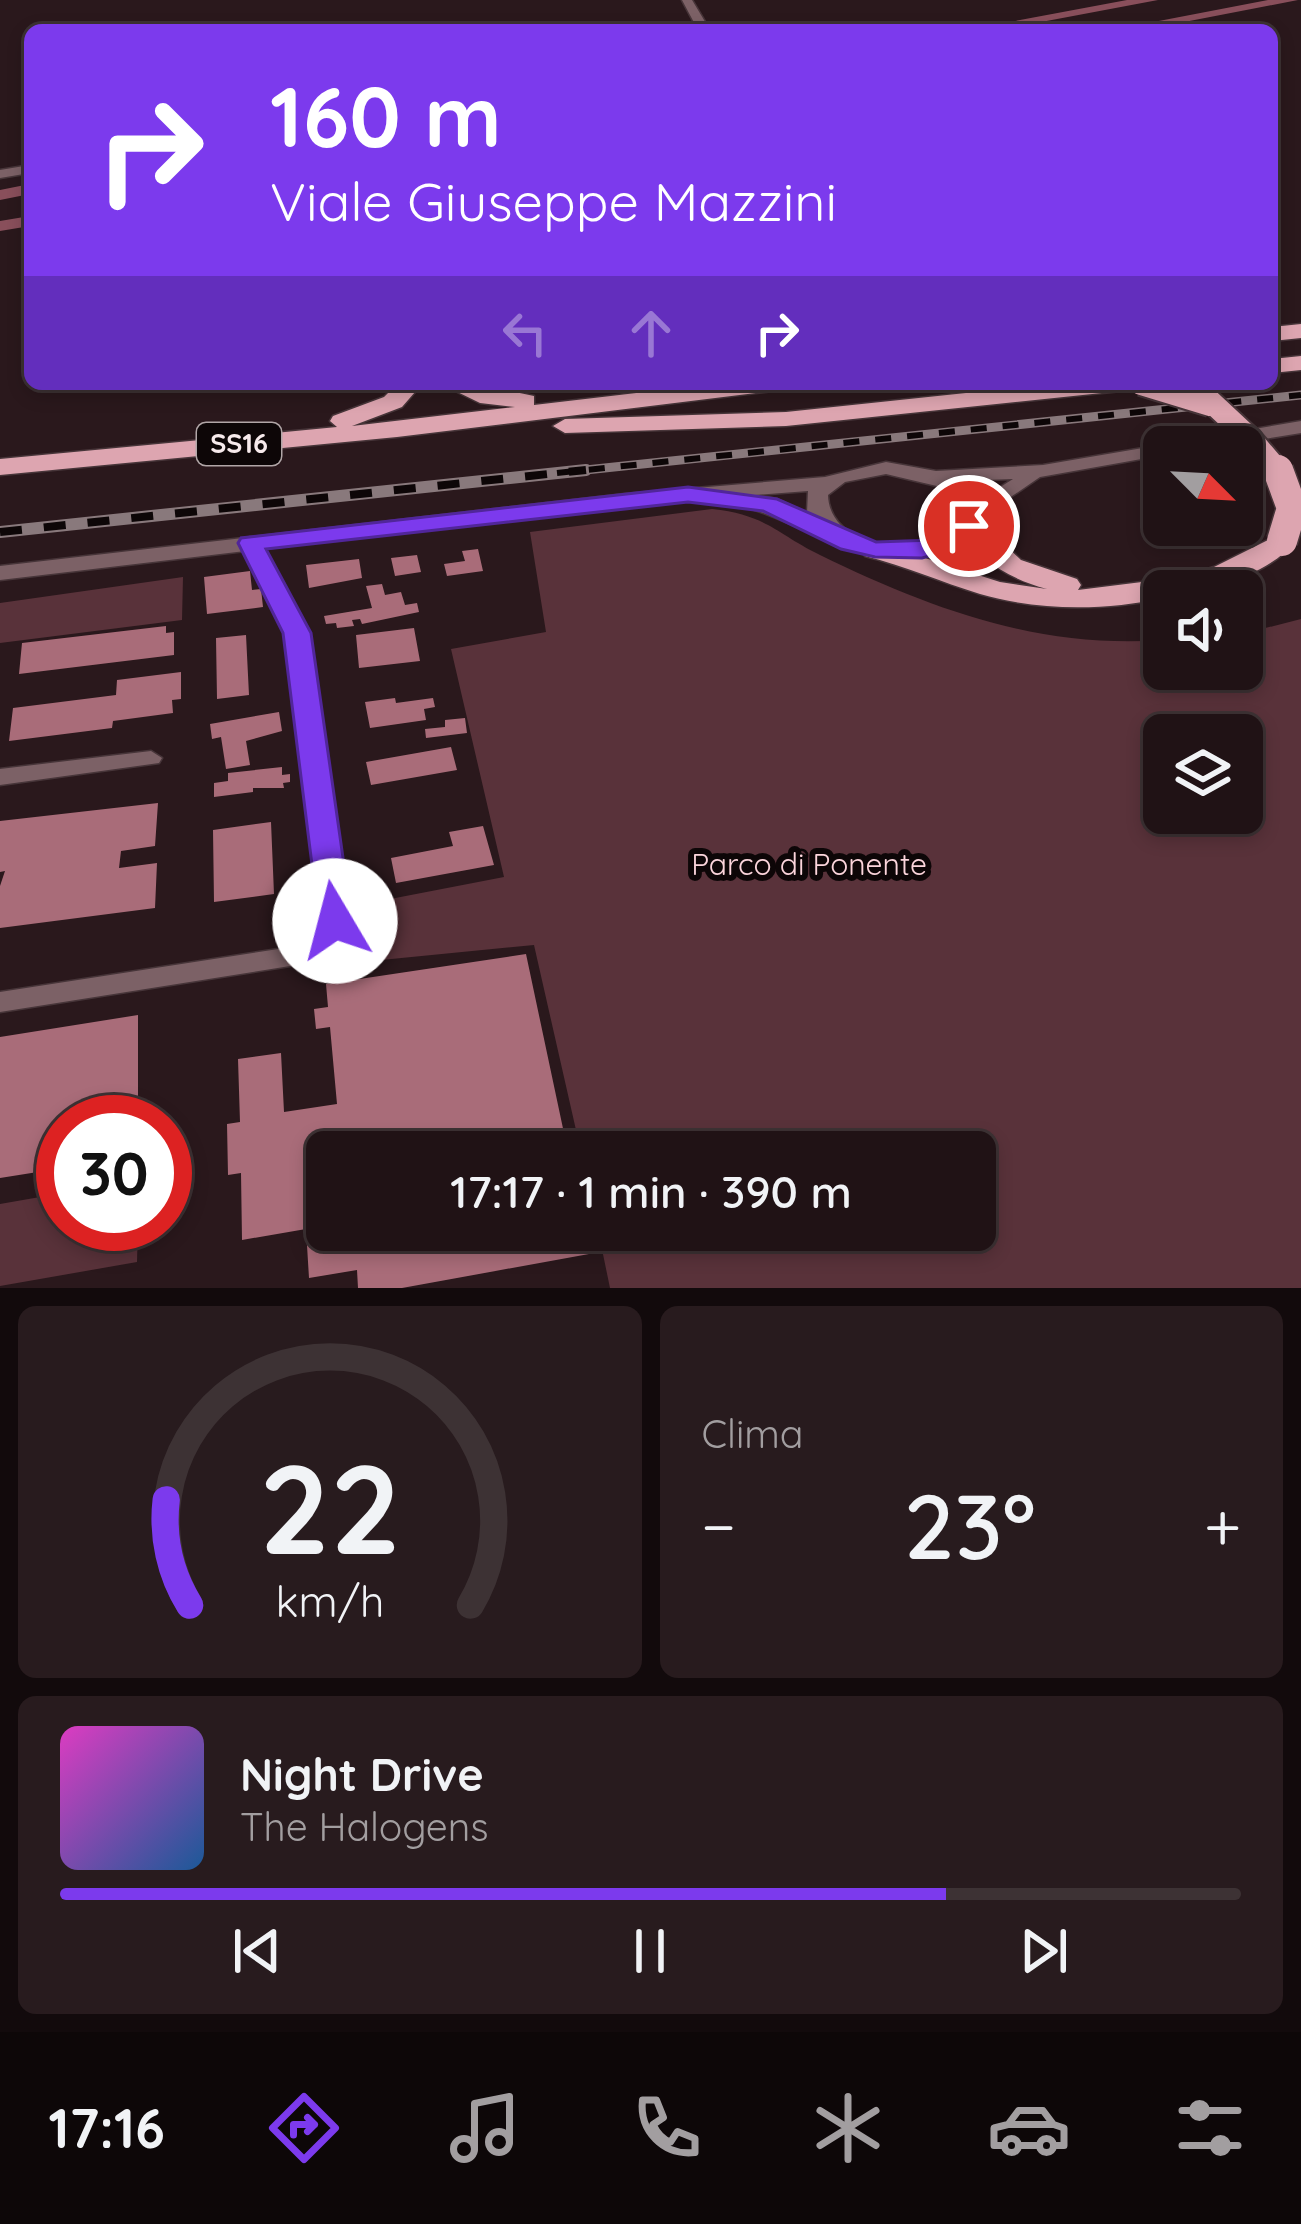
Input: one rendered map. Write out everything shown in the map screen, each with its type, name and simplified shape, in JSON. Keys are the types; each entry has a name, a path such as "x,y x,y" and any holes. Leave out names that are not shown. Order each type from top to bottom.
{"main road":[{"path":"81,458 337,422 393,402 404,390"},
{"path":"468,390 518,402 654,390"},
{"name":"SS16","path":"0,467 397,429 723,390"},
{"path":"397,429 694,424 1063,390"},
{"path":"875,550 938,566 1003,591 1067,600 1222,578 1260,559 1282,541 1291,520 1292,500 1278,468 1219,396 1180,390"},
{"path":"971,520 988,552 1014,570 1108,595"}],"street":[{"path":"1263,434 1301,428"},
{"path":"932,476 1043,471 1143,453"},
{"path":"0,573 688,494 826,483 862,470 909,470 932,476 961,492 971,520"},
{"path":"688,494 769,504 875,550 922,550 943,545 1009,487 1043,471"},
{"path":"826,483 815,494 812,507 830,533"},
{"path":"0,1002 309,954 334,941 297,633 250,543"},
{"path":"0,777 151,758"}],"green space":[{"name":"Parco di Ponente","path":"712,509 758,520 820,555 903,592 987,621 1073,638 1143,640 1143,690 1263,690 1263,629 1301,619 1301,1288 610,1288 602,1251 996,1251 996,1131 576,1131 534,945 361,962 354,906 504,877 451,649 546,632 530,532"},
{"path":"183,577 182,620 0,643 0,603"},
{"path":"36,1198 36,1251 137,1251 137,1262 0,1286 0,1204"}],"building":[{"path":"478,549 483,571 447,576 444,564 465,561 462,551"},
{"path":"417,555 421,572 395,576 391,558"},
{"path":"359,559 362,578 309,588 306,565"},
{"path":"250,571 252,590 261,589 263,607 207,614 204,577"},
{"path":"382,584 385,595 401,592 405,605 417,603 419,612 362,624 360,619 352,620 354,626 326,624 324,616 372,608 366,586"},
{"path":"166,626 166,633 174,632 174,655 19,674 22,643"},
{"path":"414,628 420,661 359,668 356,635"},
{"path":"246,635 249,695 217,699 216,638"},
{"path":"181,672 181,699 172,700 173,713 113,721 112,728 9,741 13,708 116,695 117,680"},
{"path":"395,698 396,703 433,698 435,707 424,709 426,720 370,728 365,702"},
{"path":"279,712 282,731 246,741 250,765 226,769 221,737 212,739 210,724"},
{"path":"465,718 467,733 426,738 425,729"},
{"path":"451,747 457,770 371,785 366,762"},
{"path":"282,767 282,775 290,774 284,788 253,788 253,792 214,797 214,783 228,781 228,773"},
{"path":"158,803 155,846 121,851 119,868 157,863 155,908 0,928 0,886 5,871 0,872 0,821"},
{"path":"271,822 274,894 214,902 213,830"},
{"path":"483,826 494,865 396,883 391,858 453,846 449,832"},
{"path":"526,954 564,1131 306,1131 306,1229 242,1240 241,1173 228,1175 227,1124 240,1122 238,1059 281,1053 284,1112 337,1104 330,1027 316,1029 314,1009 328,1007 326,984"},
{"path":"138,1015 138,1095 36,1095 36,1172 0,1178 0,1037"},
{"path":"307,1251 589,1254 402,1288 358,1288 357,1270 309,1278"}],"waterway":[{"path":"1009,24 1151,0"},
{"path":"1153,24 1291,0"},
{"path":"0,195 24,190"},
{"path":"0,226 24,222"}],"railway":[{"path":"557,473 1301,395"},
{"path":"0,532 586,470"}],"route":[{"path":"335,921 297,633 250,543 688,494 769,504 875,550 899,552 943,545 969,526"}]}
